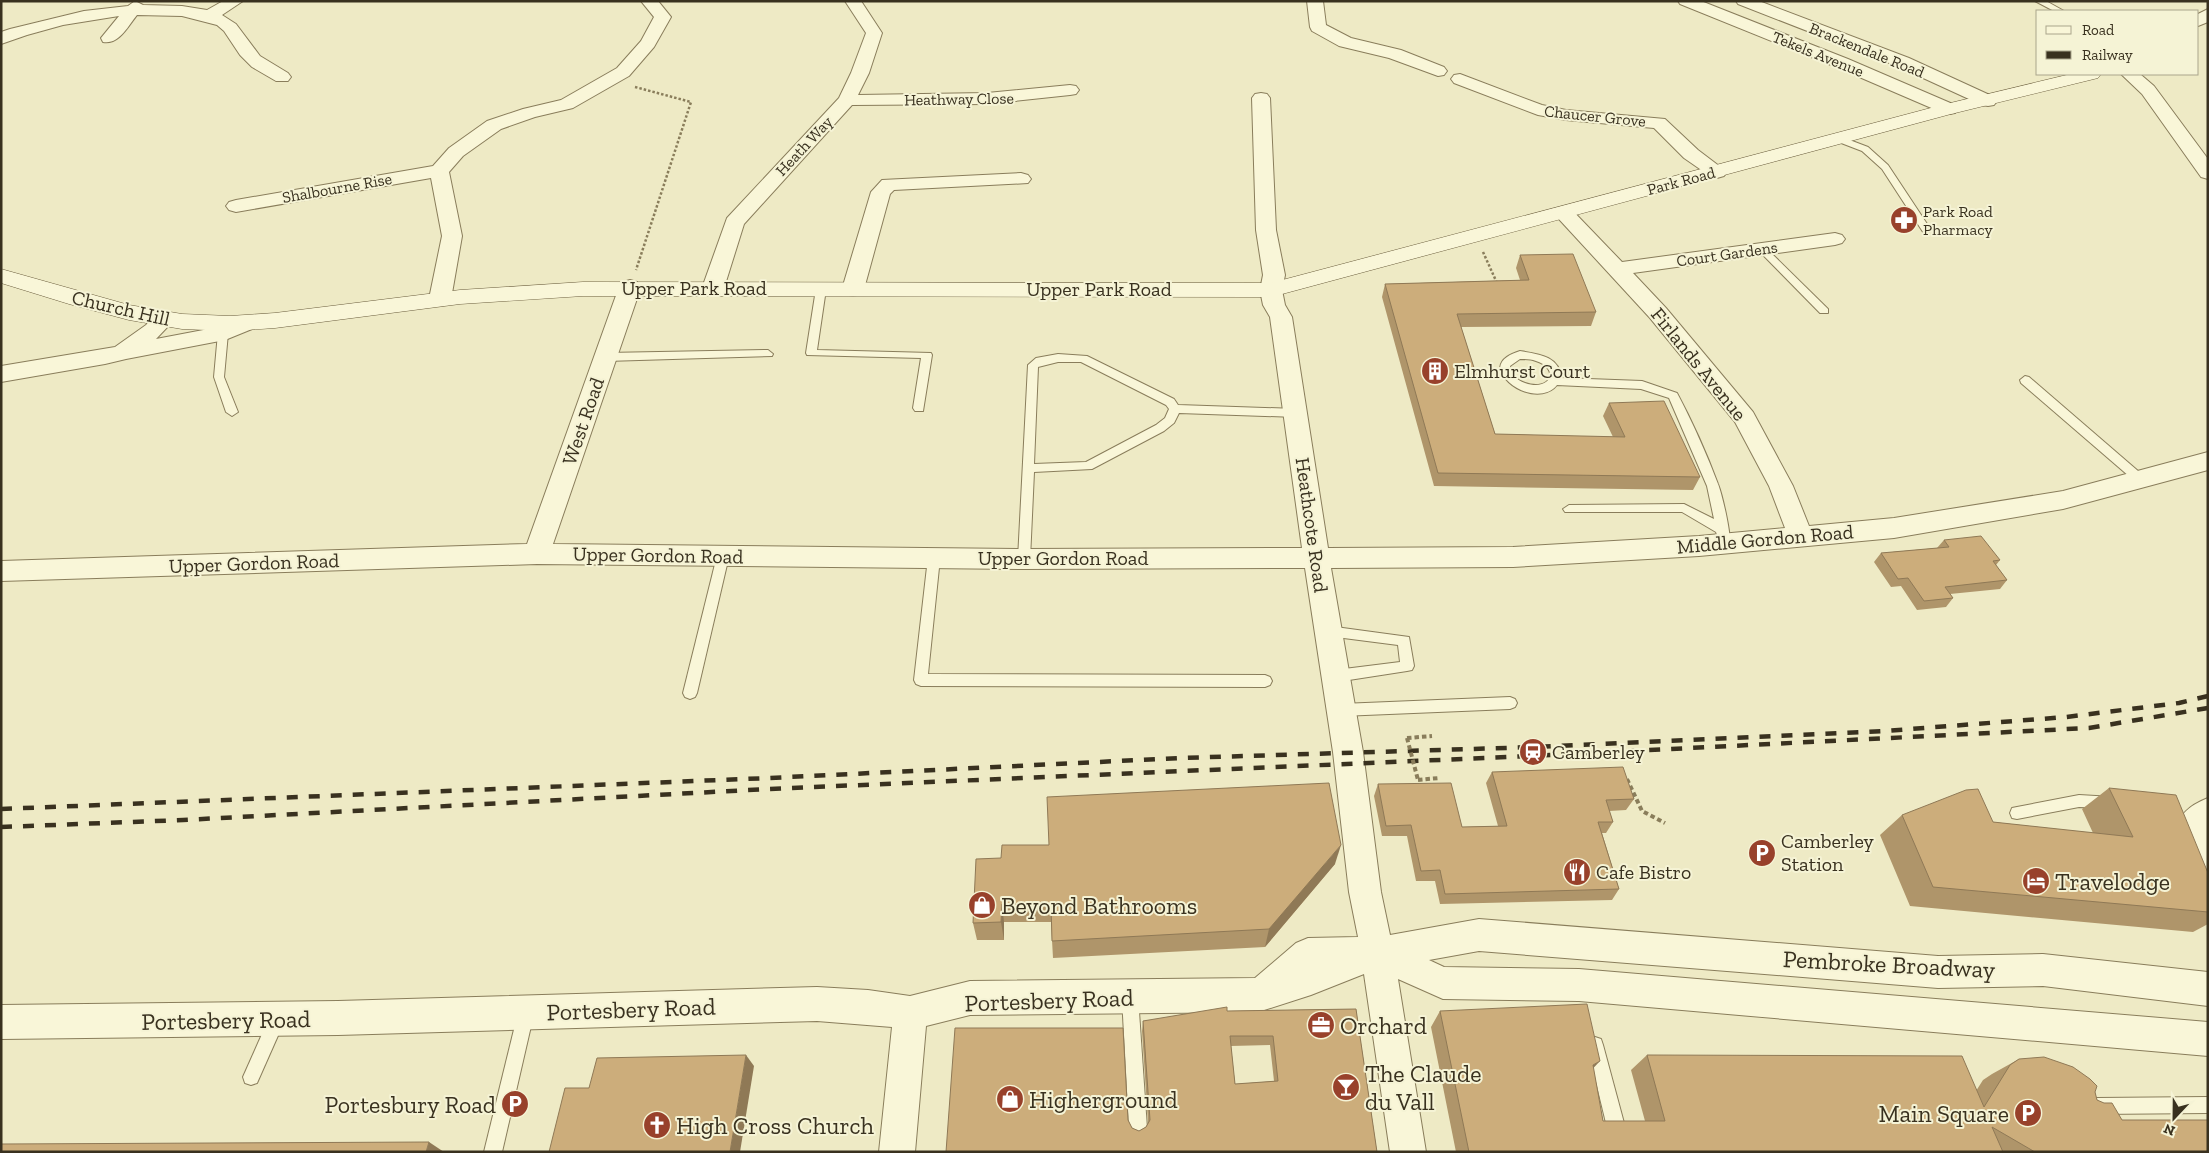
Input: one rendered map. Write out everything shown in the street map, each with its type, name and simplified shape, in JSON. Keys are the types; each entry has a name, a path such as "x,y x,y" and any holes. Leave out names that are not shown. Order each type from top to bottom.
{"street":[{"path":"211,15 235,1"},
{"path":"440,299 452,236 439,171 456,152 494,125 529,113 566,104 624,72 642,50 663,17 649,1"},
{"name":"Heath Way","path":"713,288 734,222 847,100 860,73 874,33 853,1"},
{"name":"Chaucer Grove","path":"1315,1 1318,27 1345,42 1395,54 1438,70 1449,69 1457,71 1461,75 1460,79 1538,110 1566,115 1659,123 1691,154 1718,172"},
{"name":"Tekels Avenue","path":"1686,1 1842,63 1948,109"},
{"name":"Brackendale Road","path":"1744,1 1903,62 1988,101"},
{"path":"136,6 112,34 138,30"},
{"path":"1,39 90,12 136,6 176,6 211,15 230,27 247,53 256,62 282,77"},
{"name":"Park Road","path":"1272,290 1839,139 1863,141 1948,109 1988,101 2088,75"},
{"path":"2131,75 2148,90 2208,173"},
{"name":"Heathway Close","path":"847,100 947,101 1021,98 1070,90"},
{"name":"Heathcote Road","path":"1261,98 1266,230 1274,275 1272,290 1274,305 1281,317 1316,557 1341,710 1365,892 1377,953 1408,1152"},
{"name":"Shalbourne Rise","path":"236,206 439,171"},
{"path":"853,289 881,192 889,184 1021,179"},
{"name":"Firlands Avenue","path":"1564,213 1658,313 1745,418 1781,486 1801,537"},
{"name":"Court Gardens","path":"1618,269 1835,239"},
{"name":"Church Hill","path":"1,276 81,299 164,319 244,324"},
{"name":"Upper Park Road","path":"1,374 105,357 223,334 244,324 288,320 440,299 531,291 630,287 1272,290"},
{"name":"West Road","path":"537,554 630,287"},
{"name":"Upper Park Road","path":"123,352 154,330 164,319"},
{"name":"Middle Gordon Road","path":"1316,557 1513,557 1724,537 1801,537 1894,528 2062,500 2208,461"},
{"name":"Upper Gordon Road","path":"1,571 537,554 1024,559 1316,557"},
{"path":"2193,817 2193,842 2208,876"},
{"name":"Pembroke Broadway","path":"1377,953 1479,934 1938,972 2043,970 2208,989"},
{"path":"1570,942 1582,994"},
{"name":"Pembroke Broadway","path":"1377,953 1443,983 2208,1039"},
{"name":"Portesbery Road","path":"1,1022 278,1019 817,1004 868,1007 910,1013 970,998 1258,995 1311,979 1377,953"},
{"path":"897,1152 910,1013"}],"lane":[{"path":"2039,1 2058,10"},
{"path":"1863,141 1885,167 1926,230"},
{"path":"1762,249 1824,311"},
{"path":"821,289 811,353 927,355 919,408"},
{"path":"223,334 218,377 232,412"},
{"path":"606,357 768,354"},
{"path":"1556,381 1556,370 1545,360 1537,357 1520,355 1513,357 1505,365 1507,376 1520,386 1537,389 1552,385 1556,381 1642,385 1673,396 1713,486 1724,537"},
{"path":"1024,559 1033,366 1040,361 1058,358 1083,359 1170,402 1175,409"},
{"path":"2025,380 2141,480"},
{"path":"1175,409 1296,412"},
{"path":"1029,468 1088,466 1160,428 1170,420 1175,409"},
{"path":"1569,509 1684,508 1724,537"},
{"path":"690,693 723,556"},
{"path":"934,558 921,680 1265,681"},
{"path":"1328,631 1404,641 1407,666 1336,676"},
{"path":"1341,710 1510,703"},
{"path":"2017,813 2079,801 2124,803"},
{"path":"1130,997 1138,1128"},
{"path":"493,1152 526,1012"},
{"path":"251,1077 278,1019"},
{"path":"1591,1031 1615,1123"},
{"path":"2084,1106 2208,1106"}],"path":[{"path":"610,81 691,102 630,287"},
{"path":"1480,245 1498,284"},
{"path":"1432,736 1407,738 1418,780 1439,778"},
{"path":"1627,779 1642,811 1665,823"}],"building":[{"name":"Elmhurst Court","path":"1573,254 1596,312 1457,314 1495,434 1625,437 1609,403 1664,401 1700,477 1438,473 1385,284 1529,280 1520,255"},
{"path":"1981,536 2000,560 1993,561 2007,580 1945,587 1953,598 1924,601 1908,578 1898,579 1881,553 1949,547 1944,540"},
{"path":"1623,767 1634,799 1606,800 1613,822 1598,822 1619,889 1445,894 1440,870 1421,871 1411,825 1386,826 1378,784 1451,783 1462,827 1507,826 1492,772"},
{"path":"1329,783 1341,845 1269,929 1052,941 1051,904 1002,904 1001,922 973,923 976,859 1001,858 1002,845 1049,845 1047,797"},
{"name":"Travelodge","path":"2109,788 2176,795 2208,873 2208,912 1933,887 1902,815 1966,790 1978,789 1993,822 2133,837"},
{"path":"1587,1004 1600,1061 1593,1065 1603,1121 1665,1121 1647,1055 1962,1056 1984,1107 2010,1065 2019,1059 2044,1057 2073,1067 2090,1079 2097,1086 2095,1092 2097,1100 2104,1103 2112,1103 2122,1120 2208,1120 2208,1152 2035,1152 1992,1127 2003,1152 1469,1152 1440,1011"},
{"path":"1227,1007 1227,1011 1356,1009 1377,1152 946,1152 955,1028 1123,1028 1128,1120 1132,1128 1139,1131 1146,1127 1150,1120 1143,1021","holes":["1230,1036 1273,1036 1278,1081 1235,1084"]},
{"name":"High Cross Church","path":"746,1055 730,1152 549,1152 565,1088 589,1088 597,1058"},
{"path":"429,1142 426,1152 1,1152 1,1144"}],"railway":[{"path":"1,809 769,778 1180,758 1536,747 1885,731 2066,717 2179,703 2208,696"},
{"path":"1,827 183,820 769,789 1530,756 2089,728 2208,708"}],"place":[{"name":"Park Road Pharmacy","path":"1904,220"},
{"name":"Elmhurst Court","path":"1435,371"},
{"name":"Camberley","path":"1533,752"},
{"name":"Camberley Station","path":"1762,853"},
{"name":"Cafe Bistro","path":"1577,872"},
{"name":"Travelodge","path":"2036,881"},
{"name":"Beyond Bathrooms","path":"982,905"},
{"name":"Orchard","path":"1321,1025"},
{"name":"The Claude du Vall","path":"1346,1087"},
{"name":"Higherground","path":"1010,1099"},
{"name":"Portesbury Road","path":"515,1104"},
{"name":"Main Square","path":"2028,1113"},
{"name":"High Cross Church","path":"657,1125"}]}
